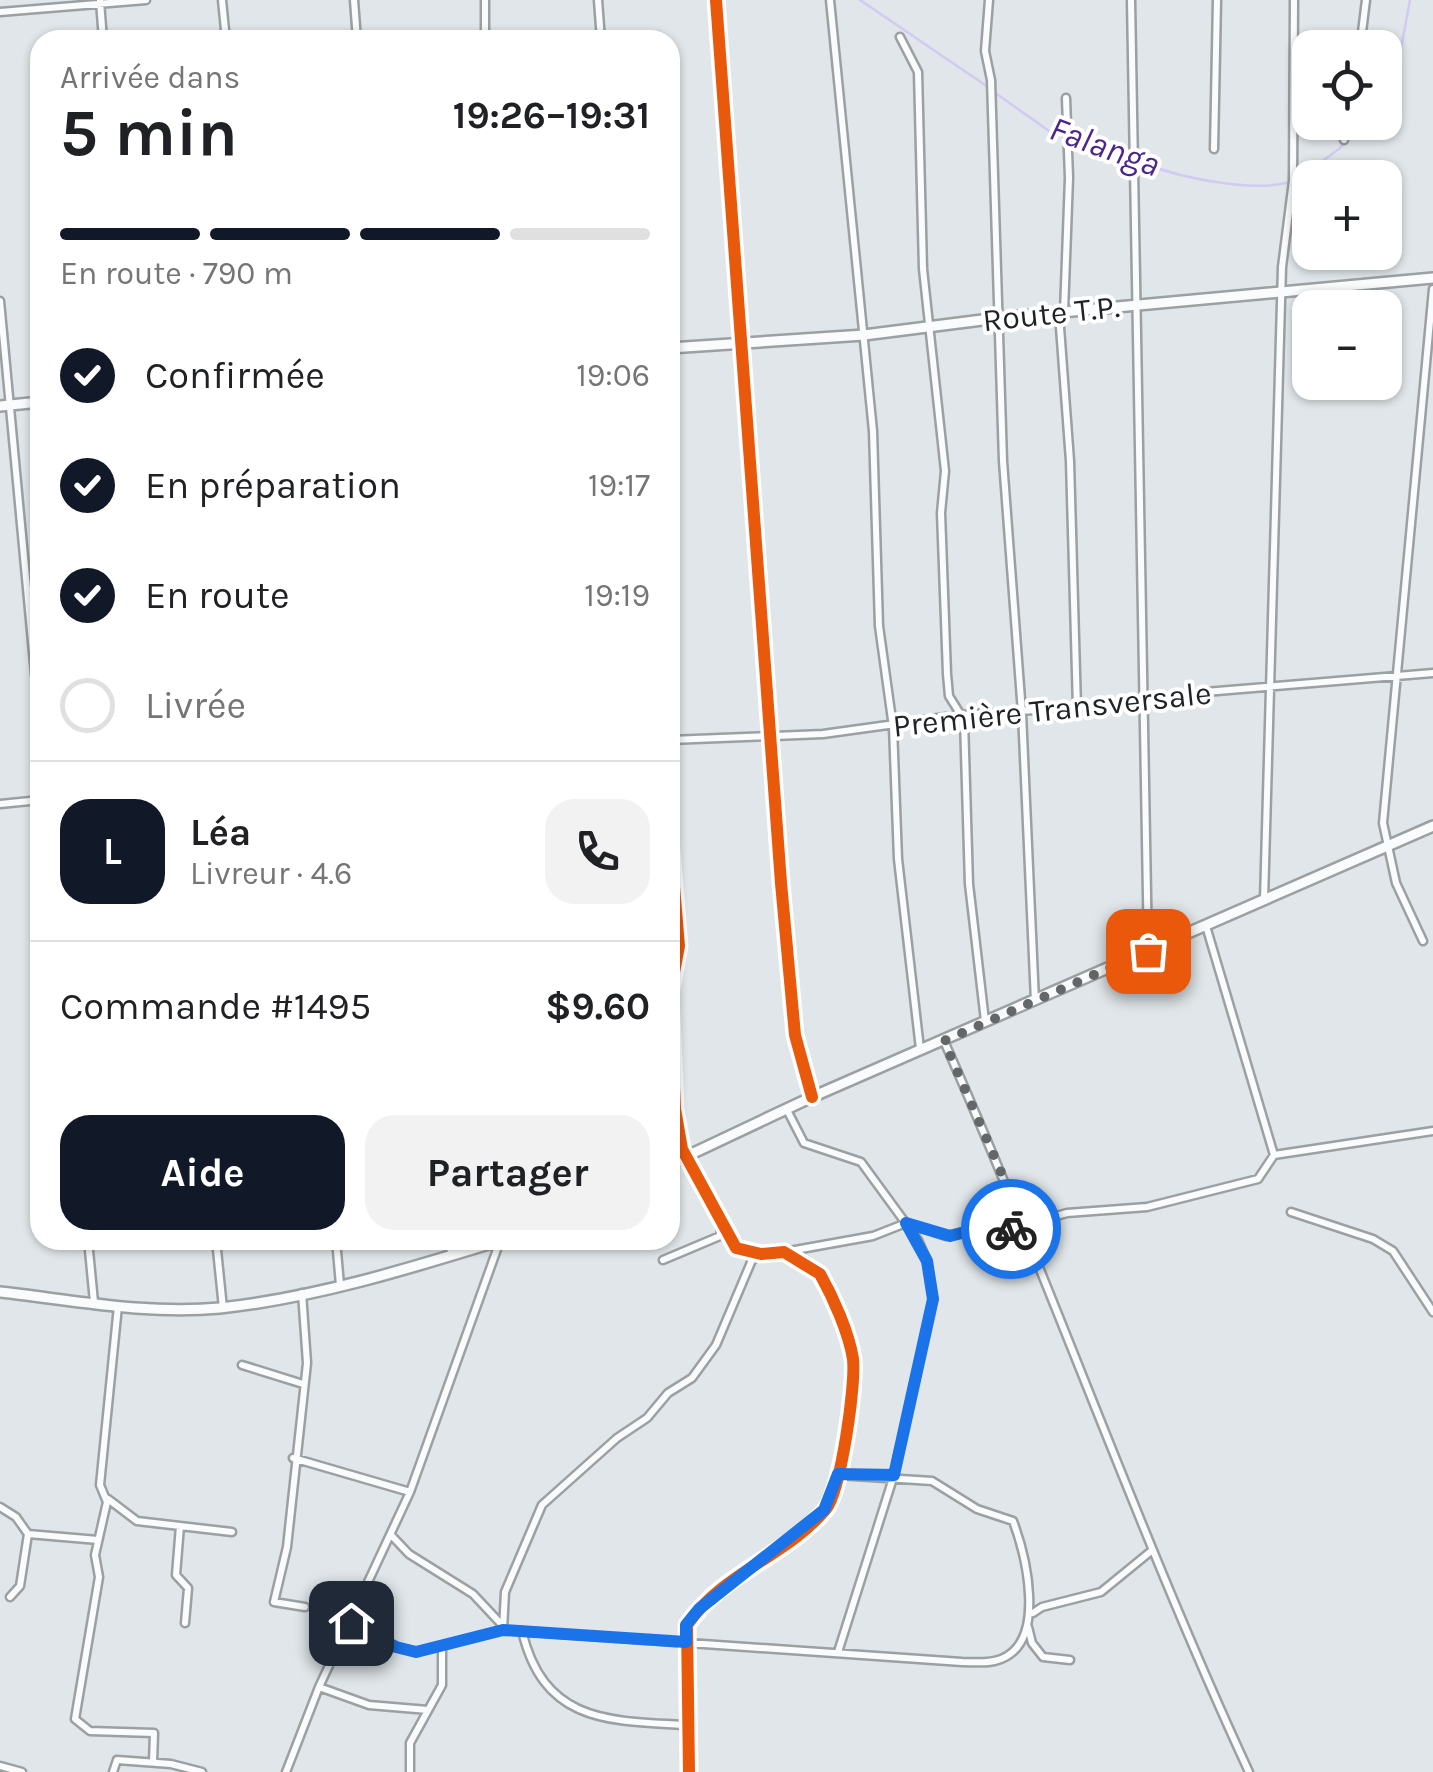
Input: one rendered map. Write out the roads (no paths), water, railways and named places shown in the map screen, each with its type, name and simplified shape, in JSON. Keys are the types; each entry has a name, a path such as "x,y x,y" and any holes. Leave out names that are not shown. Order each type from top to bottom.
{"street":[{"path":"0,12 146,0"},
{"path":"222,0 225,30"},
{"path":"354,0 356,30"},
{"path":"485,0 485,30"},
{"path":"598,0 600,30"},
{"path":"716,0 795,1035 812,1097"},
{"path":"830,0 873,431 879,626 893,727 896,842 921,1051"},
{"path":"989,0 985,52 991,80 1010,604 1022,713 1035,1001"},
{"path":"1131,0 1148,951"},
{"path":"1214,149 1216,0"},
{"path":"1264,901 1281,290 1293,181 1294,0"},
{"path":"1362,30 1366,0"},
{"path":"100,2 102,30"},
{"path":"900,37 918,72 923,269 945,471 941,514 947,674 949,696 960,715 974,953 986,1022"},
{"path":"1066,98 1069,178 1062,313 1076,708"},
{"name":"Route T.P.","path":"680,347 864,335 1137,304 1433,278"},
{"path":"1423,942 1396,884 1383,823 1400,677 1413,477 1433,289"},
{"path":"0,302 5,406 30,636"},
{"path":"5,406 30,403"},
{"name":"Première Transversale","path":"680,740 893,727 960,715 1143,703 1206,692 1433,672"},
{"path":"0,804 30,801"},
{"path":"680,1160 786,1108 1433,826"},
{"path":"1206,926 1274,1155"},
{"path":"944,1041 1024,1225 1150,1552 1248,1772"},
{"path":"786,1108 801,1140 858,1160 906,1223 927,1261 933,1299 894,1475 838,1652"},
{"path":"680,1133 686,1157 736,1248 762,1254 874,1236 906,1223 950,1236 989,1226 1010,1229 1067,1214 1147,1207 1258,1179 1274,1155 1433,1132"},
{"path":"1292,1212 1373,1238 1393,1252 1433,1312"},
{"path":"663,1260 720,1236 722,1220"},
{"path":"89,1250 94,1302"},
{"path":"217,1250 223,1308"},
{"path":"337,1250 340,1284"},
{"path":"451,1250 451,1255"},
{"path":"0,1292 118,1306 223,1308 340,1284 468,1250"},
{"path":"286,1772 319,1688 410,1492 497,1250"},
{"path":"689,1772 690,1659 686,1625 699,1609 824,1510 838,1474 852,1354 820,1274 784,1252"},
{"path":"503,1628 505,1592 542,1505 616,1438 648,1418 668,1393 692,1378 716,1344 752,1260 762,1254"},
{"path":"302,1292 307,1338 303,1384 287,1547 274,1602 305,1608"},
{"path":"118,1306 100,1485 107,1498 137,1521 232,1532"},
{"path":"242,1365 303,1384"},
{"path":"294,1458 410,1492"},
{"path":"838,1474 932,1480 978,1509 1013,1522 1033,1614"},
{"path":"107,1498 95,1561 99,1578 75,1719 90,1731 154,1733 153,1762"},
{"path":"0,1507 16,1518 28,1534 20,1586 10,1597"},
{"path":"180,1526 176,1574 188,1588 185,1623"},
{"path":"28,1534 98,1540"},
{"path":"391,1535 408,1554 473,1594 503,1628"},
{"path":"351,1623 406,1651 442,1649 503,1628 990,1662 1006,1658 1042,1606 1101,1592 1150,1552"},
{"path":"1028,1627 1032,1643 1043,1657 1070,1660"},
{"path":"522,1631 531,1664 572,1710 608,1721 688,1725"},
{"path":"410,1772 410,1743 442,1685 442,1649"},
{"path":"319,1688 369,1705 428,1710"},
{"path":"113,1772 117,1760 153,1762 202,1772"},
{"path":"0,1766 22,1772"}],"waterway":[{"name":"Falanga","path":"860,0 988,87"},
{"name":"Falanga","path":"1402,43 1410,0"},
{"name":"Falanga","path":"994,92 1049,131 1130,156"},
{"name":"Falanga","path":"1324,160 1347,140"},
{"path":"1137,160 1213,182 1255,186 1290,182"}]}
